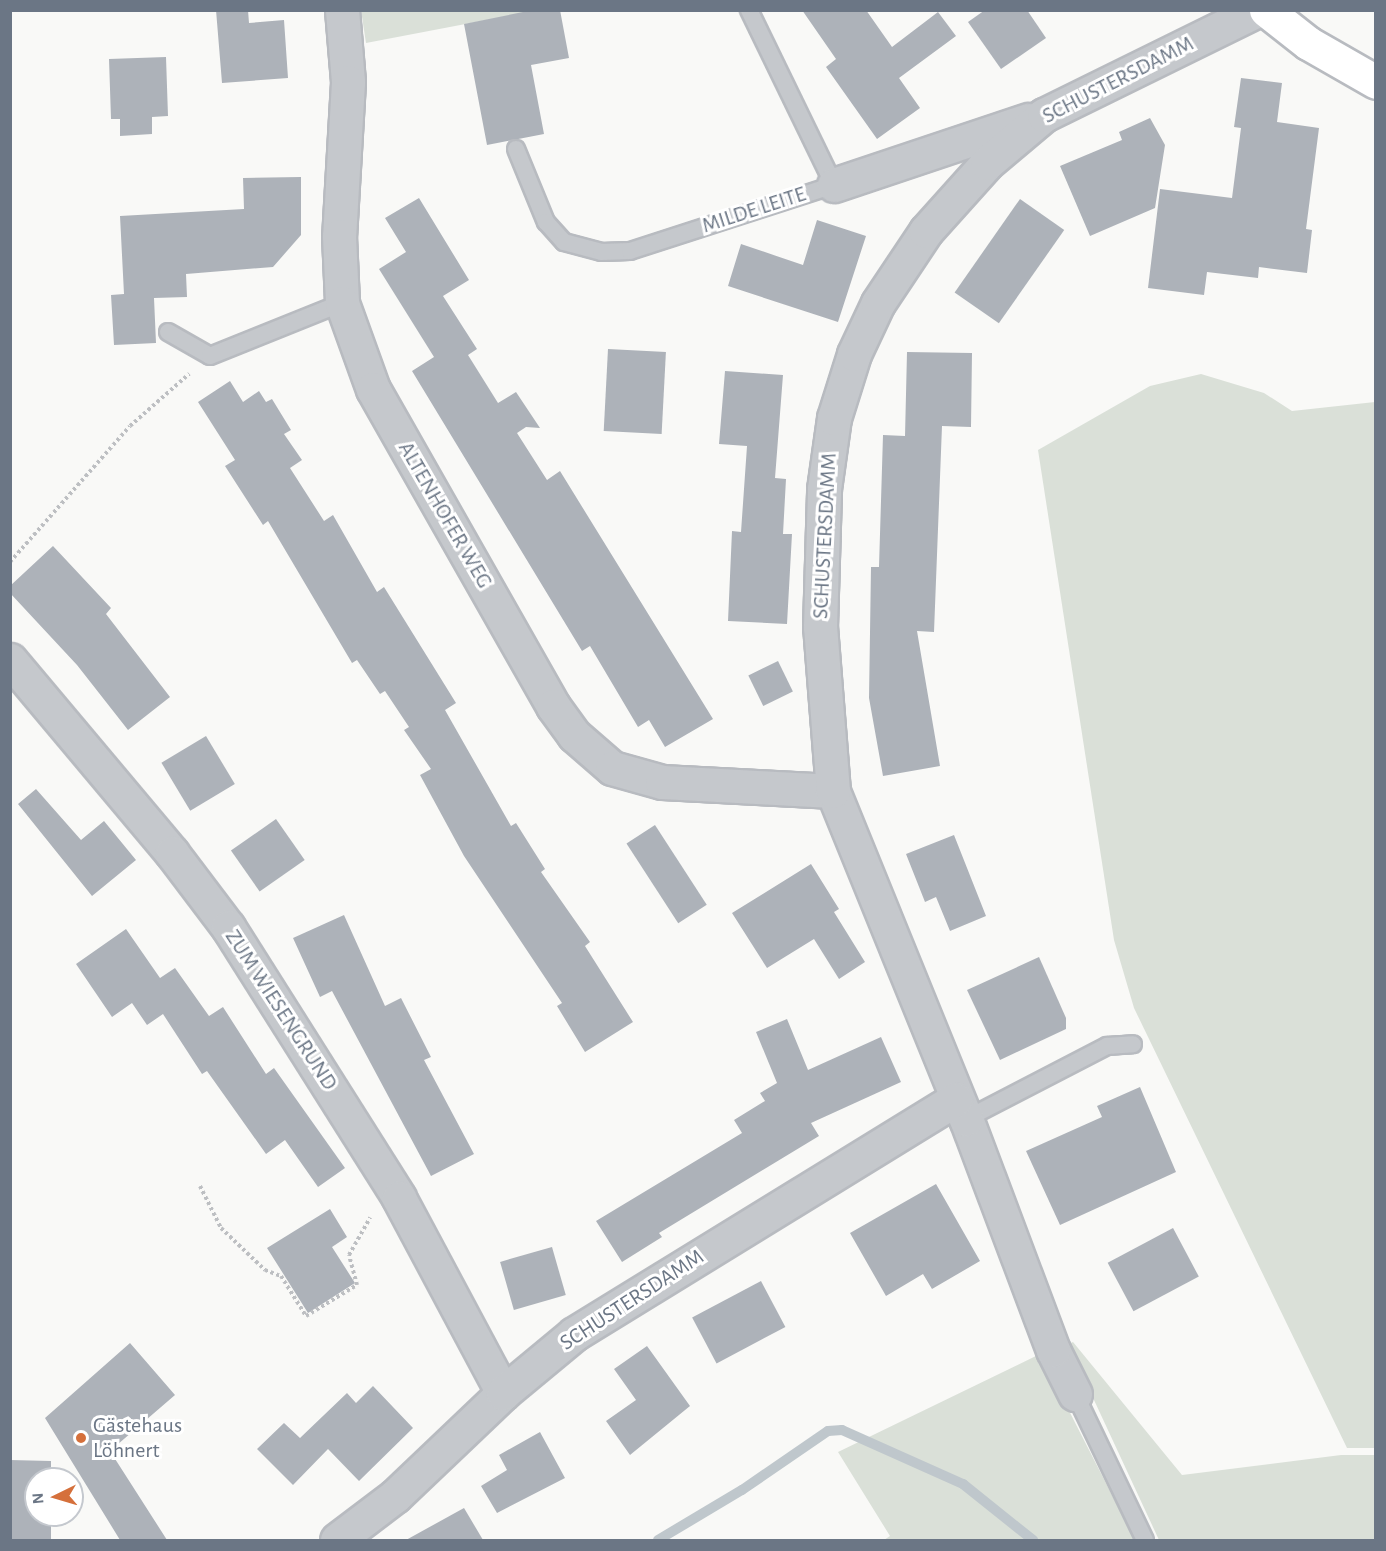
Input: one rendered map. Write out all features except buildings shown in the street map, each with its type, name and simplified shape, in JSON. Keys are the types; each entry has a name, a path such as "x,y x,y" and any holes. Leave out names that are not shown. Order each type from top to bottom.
{"street":[{"name":"ALTENHOFER WEG","path":"342,10 348,82 339,236 342,303 373,388 554,706 591,753 612,768 662,782 833,791"},
{"name":"SCHUSTERSDAMM","path":"1075,1394 1053,1350 961,1109 833,791 820,638 824,489 834,418 854,354 878,303 926,231 987,163 1044,115 1257,10"},
{"path":"1266,10 1308,43 1376,82"},
{"name":"MILDE LEITE","path":"834,185 1044,115"},
{"name":"ZUM WIESENGRUND","path":"10,660 172,853 228,927 399,1198 503,1393"},
{"name":"SCHUSTERSDAMM","path":"337,1540 395,1496 503,1393 574,1334 961,1109"}],"lane":[{"path":"748,10 834,185"},
{"name":"MILDE LEITE","path":"516,149 546,222 564,242 601,252 630,251 834,185"},
{"path":"168,332 210,356 342,303"},
{"path":"961,1109 1107,1046 1133,1044"},
{"path":"1075,1394 1145,1540"}],"path":[{"path":"10,562 130,426 210,356"},
{"path":"200,1186 221,1228 265,1270 281,1276 306,1316 357,1285 349,1256 372,1216"}],"shaded area":[{"path":"361,10 533,11 366,43"},
{"path":"1201,374 1264,393 1292,411 1375,402 1375,1448 1347,1448 1134,1008 1114,940 1038,450 1150,386"},
{"path":"1073,1342 1182,1475 1341,1455 1375,1455 1375,1540 1159,1540 1068,1344"},
{"path":"1040,1354 1135,1540 884,1540 890,1536 838,1452"}],"waterway":[{"path":"658,1540 742,1490 828,1431 842,1430 963,1484 1033,1540"}],"place":[{"name":"Gästehaus Löhnert","path":"81,1438"}]}
